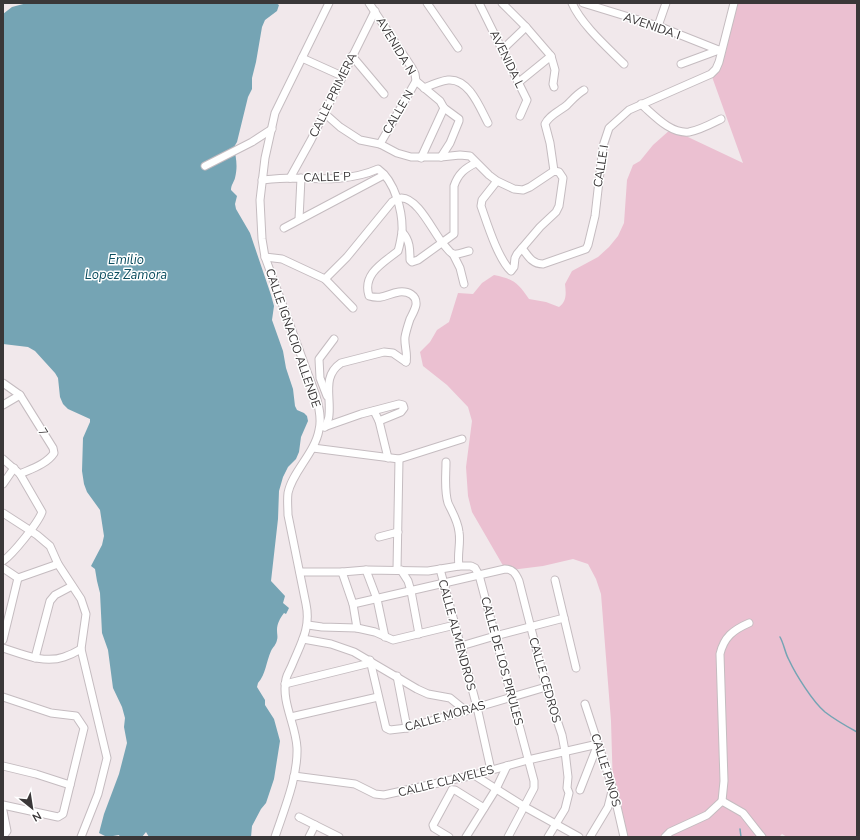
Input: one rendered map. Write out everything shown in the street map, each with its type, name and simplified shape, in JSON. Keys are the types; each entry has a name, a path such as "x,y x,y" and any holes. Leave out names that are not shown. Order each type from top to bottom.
{"street":[{"name":"CALLE IGNACIO ALLENDE","path":"275,837 294,776 297,750 286,698 285,684 286,678 308,625 308,612 288,515 288,492 293,480 313,448 323,428 316,396 265,257 260,220 260,200 262,180 275,113 329,3"},
{"path":"427,3 458,48"},
{"name":"AVENIDA L","path":"479,3 527,100 520,116"},
{"path":"502,3 526,27 551,56 555,70 554,87"},
{"path":"572,3 582,20 624,64"},
{"name":"AVENIDA I","path":"584,3 658,26 720,50"},
{"path":"658,26 666,3"},
{"name":"CALLE I","path":"522,248 531,260 537,264 543,264 586,249 594,222 603,146 609,128 622,115 641,104 711,74 716,69 734,3"},
{"name":"CALLE PRIMERA","path":"290,178 311,140 323,112 352,56 372,6"},
{"name":"AVENIDA N","path":"372,6 412,68 416,81 440,101 444,108 458,118 459,121 453,136 441,157"},
{"path":"502,50 526,27"},
{"path":"682,64 720,50"},
{"path":"352,56 384,94"},
{"path":"519,82 551,56"},
{"path":"302,58 342,76"},
{"name":"CALLE N","path":"424,88 447,80 458,81 473,94 488,123"},
{"name":"CALLE N","path":"380,144 416,81"},
{"path":"554,171 550,143 545,124 550,117 561,110 584,90"},
{"path":"641,104 671,129 680,132 695,130 721,119"},
{"path":"421,158 444,108"},
{"name":"CALLE N","path":"323,112 340,127 360,140 380,144 397,153 421,158 470,156 476,164"},
{"path":"205,166 272,130"},
{"path":"402,232 405,235 410,247 410,260 412,262 418,260 454,234 454,186 456,179 464,170 476,164 497,181 514,189 523,190 554,171"},
{"name":"CALLE P","path":"262,180 290,178 338,179 365,174 378,169 384,175"},
{"path":"497,181 482,200 481,206 493,239 505,263 511,271 514,268 517,254 540,227 556,212 559,206 563,178 559,172 554,171"},
{"path":"284,228 298,219 384,175 390,182 401,209 402,232 398,251 376,269 368,280 367,288 369,296 373,297 382,298 398,292 404,292 412,294 415,299 416,305 405,337 406,362 393,353 384,352 341,363 331,373 328,401 329,417 323,428"},
{"path":"298,219 301,178"},
{"path":"324,278 348,257 392,202 400,198 409,199 416,206 441,242 452,254 460,268 464,284"},
{"path":"452,254 469,252"},
{"path":"265,257 282,259 324,278 353,308"},
{"path":"328,401 320,378 319,359 334,339"},
{"name":"7","path":"3,383 20,395 53,448 54,453 51,458 20,474"},
{"path":"3,405 20,395"},
{"path":"323,428 374,410 399,404 403,405 404,408 401,412 379,421"},
{"path":"374,410 379,421 388,458"},
{"path":"313,448 399,459 462,439"},
{"path":"3,459 20,474 42,512 29,531 3,561"},
{"path":"399,459 399,570 408,581 419,634"},
{"path":"300,572 342,572 366,570 428,571 459,566 458,558 460,534 458,525 448,502 446,491 446,462"},
{"path":"3,484 14,468"},
{"path":"3,512 37,535 50,546 58,564 81,599 86,614 81,649 107,758 98,794 81,837"},
{"path":"379,537 398,532"},
{"path":"18,578 58,564"},
{"name":"CALLE DE LOS PIRULES","path":"459,566 471,566 475,568 479,575 535,784 525,807 508,837"},
{"path":"3,568 18,578"},
{"name":"CALLE ALMENDROS","path":"440,569 477,707 491,770"},
{"name":"CALLE CEDROS","path":"479,575 505,569 512,570 519,581 546,687 562,735 565,751 568,777 567,788 569,793 565,809 556,824"},
{"path":"366,570 377,599 385,637"},
{"path":"342,572 352,604 357,628"},
{"path":"352,604 479,575"},
{"path":"3,640 5,615 18,578"},
{"path":"555,580 576,668"},
{"path":"35,658 50,600 55,594 72,586"},
{"path":"461,646 564,618"},
{"path":"665,837 670,832 707,815 722,801 724,781 720,654 722,646 736,628 749,623"},
{"path":"308,625 357,628 375,632 390,639 396,640 455,625"},
{"path":"303,639 343,648 397,676 417,689 428,694 450,698 466,711"},
{"path":"3,648 35,658 65,657 81,649"},
{"path":"285,684 370,662"},
{"name":"CALLE MORAS","path":"370,662 378,697 388,730 407,728 546,687"},
{"path":"397,676 407,728"},
{"path":"291,717 378,697"},
{"path":"3,698 51,713 76,716 84,728 63,814 58,818 3,805"},
{"name":"CALLE PINOS","path":"585,704 613,789 624,837"},
{"path":"580,790 598,744"},
{"name":"CALLE CLAVELES","path":"294,776 355,784 375,794 384,795 450,781 528,760 598,744"},
{"path":"3,766 36,774 70,785"},
{"path":"466,837 496,789 507,766"},
{"path":"474,775 525,807 579,837"},
{"path":"449,837 433,826 440,810 452,790 450,781"},
{"path":"590,837 608,807 613,789"},
{"path":"452,790 455,790 484,808"},
{"path":"722,801 744,813 762,837"},
{"path":"3,811 7,831 3,836"},
{"path":"299,817 339,837"},
{"path":"548,837 556,824"},
{"path":"309,837 315,825"}],"shaded area":[{"path":"734,3 857,3 857,837 787,837 782,834 779,837 624,837 613,789 611,721 601,594 596,579 588,564 573,559 543,566 511,570 505,569 472,512 468,496 466,467 472,421 468,407 447,385 423,366 420,352 430,342 437,330 449,322 458,293 473,294 482,283 494,275 515,282 529,299 546,302 559,307 562,305 566,294 565,284 572,271 598,257 618,236 624,223 627,180 633,165 640,161 653,145 671,129 743,163 711,74 716,69"}],"water":[{"name":"Emilio Lopez Zamora","path":"27,3 276,3 279,5 277,11 265,20 262,27 252,78 252,89 248,97 237,142 234,147 236,170 231,190 237,196 235,204 236,209 250,233 271,295 274,306 272,320 283,351 286,368 293,389 295,406 297,410 307,416 308,421 301,437 299,452 296,459 288,467 279,491 278,519 271,581 285,596 283,603 289,608 286,614 284,613 279,621 277,628 277,642 269,655 264,672 257,687 265,700 265,705 274,719 280,741 274,779 266,803 252,826 251,837 149,837 146,832 142,837 120,837 119,835 107,837 99,833 104,814 119,774 127,743 124,727 125,718 122,707 113,688 108,650 102,633 100,593 95,569 91,566 102,545 104,536 100,510 87,492 82,471 83,438 90,419 68,409 63,404 60,397 58,378 35,351 28,347 3,344 3,14 12,7"}],"waterway":[{"path":"780,637 792,666 815,702 829,715 857,732"},
{"path":"740,829 741,837"}]}
